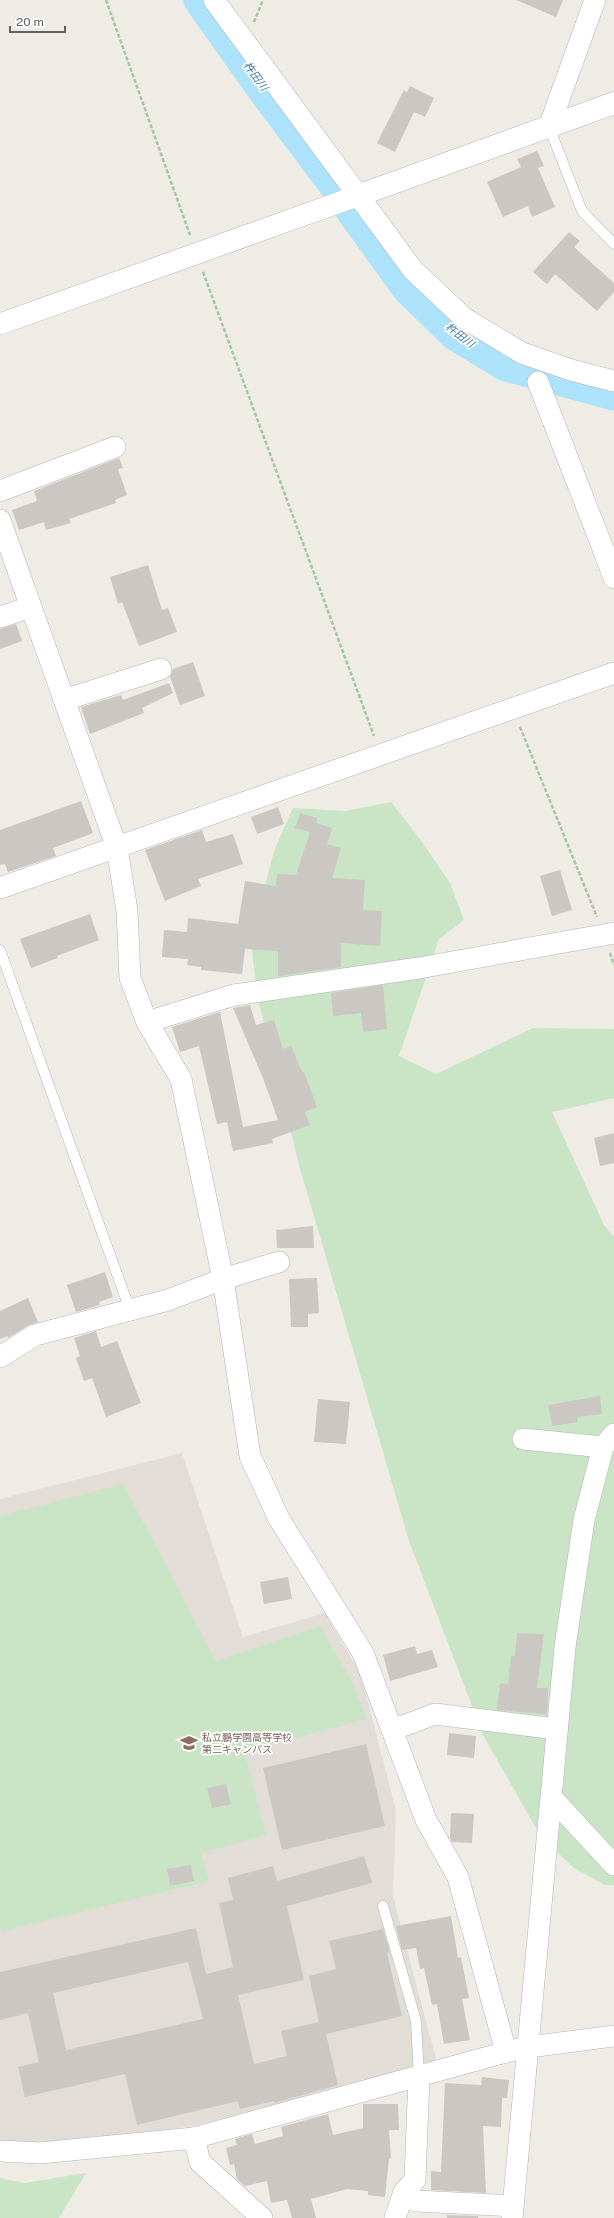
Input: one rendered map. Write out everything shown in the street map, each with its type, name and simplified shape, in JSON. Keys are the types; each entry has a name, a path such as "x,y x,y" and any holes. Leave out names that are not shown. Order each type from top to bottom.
{"street":[{"path":"214,0 413,270 464,318 522,353 571,370 614,381"},
{"path":"549,127 595,0"},
{"path":"0,324 614,103"},
{"path":"538,382 610,558 614,578"},
{"path":"0,491 115,447"},
{"path":"0,520 117,848 127,911 130,978 147,1022 181,1079 223,1279 250,1456 279,1519 363,1653 426,1820 458,1877 506,2052"},
{"path":"0,617 31,607"},
{"path":"64,700 161,670"},
{"path":"0,888 380,754 513,710 614,672"},
{"path":"147,1022 234,995 419,968 609,933"},
{"path":"0,1357 35,1335 168,1300 223,1279 279,1262"},
{"path":"404,2192 416,2201 513,2212 565,1647 584,1520 609,1440 523,1439"},
{"path":"392,1730 435,1714 557,1729"},
{"path":"552,1798 614,1865"},
{"path":"0,2151 40,2153 194,2138 506,2052 529,2047 614,2036"},
{"path":"395,2218 404,2192 414,2180 419,2076"},
{"path":"194,2138 200,2162 262,2218"}],"lane":[{"path":"549,127 582,211 614,244"},
{"path":"0,950 130,1310"},
{"path":"383,1906 416,2021 419,2076"}],"path":[{"path":"106,0 196,254 380,754"},
{"path":"513,710 609,933"}],"shaded area":[{"name":"私立鵬学園高等学校 第二キャンパス","path":"182,1453 243,1637 325,1613 361,1675 396,1811 393,1896 437,2063 194,2126 41,2146 0,2142 0,1499"}],"green space":[{"path":"391,802 420,839 450,883 464,920 439,939 399,1056 436,1074 533,1028 614,1029 614,1098 552,1112 604,1225 614,1237 614,1885 605,1885 574,1868 541,1837 483,1735 409,1541 299,1165 257,995 251,941 274,851 293,808 345,811"},
{"path":"123,1484 216,1661 320,1626 352,1682 367,1719 244,1751 266,1835 201,1853 209,1881 2,1931 0,1925 0,1516"},
{"path":"86,2173 59,2218 0,2218 0,2178 25,2183"}],"building":[{"path":"516,0 563,0 556,17"},
{"path":"410,86 434,98 425,117 414,112 395,152 377,143 404,90 407,92"},
{"path":"537,151 544,166 538,168 555,207 532,217 528,206 503,217 487,182 521,167 517,159"},
{"path":"569,232 580,241 574,247 614,283 614,292 597,311 555,274 547,284 533,272"},
{"path":"119,458 123,468 118,469 127,495 115,500 116,503 69,519 71,523 46,530 44,522 19,530 12,510 37,501 34,491"},
{"path":"148,565 162,610 168,608 177,632 139,646 122,602 118,604 110,577"},
{"path":"16,624 22,641 0,649 0,629"},
{"path":"193,662 205,696 180,705 170,677 173,669"},
{"path":"169,683 173,693 142,708 144,713 90,734 81,707 121,695 123,700"},
{"path":"81,801 93,833 53,848 56,856 8,872 5,864 0,865 0,830"},
{"path":"278,807 284,824 257,834 251,817"},
{"path":"300,813 317,818 316,823 332,828 327,844 341,848 332,878 365,880 363,910 382,911 380,946 341,943 341,967 278,976 278,951 245,949 242,974 201,970 201,967 187,965 188,959 162,957 164,930 187,932 188,918 238,924 245,881 276,886 277,874 296,875 310,832 295,828"},
{"path":"202,830 206,842 233,834 243,864 198,879 201,886 165,901 145,850"},
{"path":"560,870 572,910 552,916 540,876"},
{"path":"90,914 99,940 31,968 20,939"},
{"path":"383,985 387,1029 363,1032 361,1013 333,1016 331,993"},
{"path":"250,1005 256,1025 274,1020 283,1049 291,1046 302,1072 304,1072 317,1107 305,1112 310,1125 272,1139 273,1143 233,1151 227,1122 217,1124 199,1046 180,1052 172,1027 220,1012 243,1127 278,1120 263,1078 233,1008"},
{"path":"614,1133 614,1163 600,1166 594,1138"},
{"path":"313,1226 314,1248 277,1248 276,1230"},
{"path":"105,1272 113,1297 99,1302 100,1305 76,1312 67,1285"},
{"path":"317,1278 319,1313 308,1314 308,1327 291,1327 289,1279"},
{"path":"28,1298 38,1322 29,1325 8,1338 8,1336 0,1339 0,1311"},
{"path":"96,1331 101,1347 117,1341 141,1403 106,1417 92,1378 84,1381 76,1358 80,1356 74,1338"},
{"path":"600,1396 602,1414 577,1417 578,1422 552,1426 548,1405"},
{"path":"318,1399 350,1402 346,1444 314,1442"},
{"path":"288,1577 292,1599 264,1604 260,1582"},
{"path":"517,1633 544,1634 537,1688 548,1688 547,1714 497,1710 500,1683 508,1684 511,1656 515,1656"},
{"path":"415,1646 417,1654 432,1650 438,1667 390,1681 383,1655"},
{"path":"449,1733 476,1736 474,1758 447,1755"},
{"path":"366,1744 385,1826 282,1850 263,1768"},
{"path":"226,1784 231,1804 212,1808 207,1788"},
{"path":"451,1813 474,1814 472,1843 452,1842 450,1838"},
{"path":"364,1856 372,1883 287,1906 304,1980 238,1995 254,2064 287,2056 281,2031 319,2022 309,1976 336,1969 329,1941 383,1929 390,1952 387,1953 402,2016 326,2034 338,2085 274,2103 274,2101 240,2109 238,2101 137,2125 125,2074 25,2097 18,2067 39,2062 28,2013 0,2020 0,1972 196,1928 206,1974 233,1967 219,1903 233,1900 228,1878 273,1866 277,1881","holes":["188,1962 203,2019 66,2050 53,1993"]},
{"path":"191,1865 194,1881 170,1886 167,1869"},
{"path":"451,1916 458,1958 461,1957 469,1998 462,1999 470,2040 444,2044 437,2004 432,2005 424,1968 420,1969 416,1948 402,1950 396,1926"},
{"path":"482,2077 509,2080 507,2098 502,2098 501,2127 483,2126 486,2193 431,2190 431,2171 441,2172 445,2083 481,2085"},
{"path":"363,2104 398,2104 399,2130 389,2130 391,2158 389,2159 385,2197 368,2195 368,2191 347,2189 311,2199 316,2218 292,2218 287,2200 271,2203 267,2181 245,2186 237,2179 234,2164 230,2165 226,2148 237,2145 235,2139 252,2134 255,2144 283,2136 281,2127 328,2114 333,2135 363,2128"},
{"path":"447,2215 478,2216 478,2218 447,2218"}],"waterway":[{"name":"杵田川","path":"200,0 261,86 339,190"},
{"name":"杵田川","path":"351,209 408,288 455,334 506,365 614,394"}],"place":[{"name":"私立鵬学園高等学校 第二キャンパス","path":"189,1743"}]}
